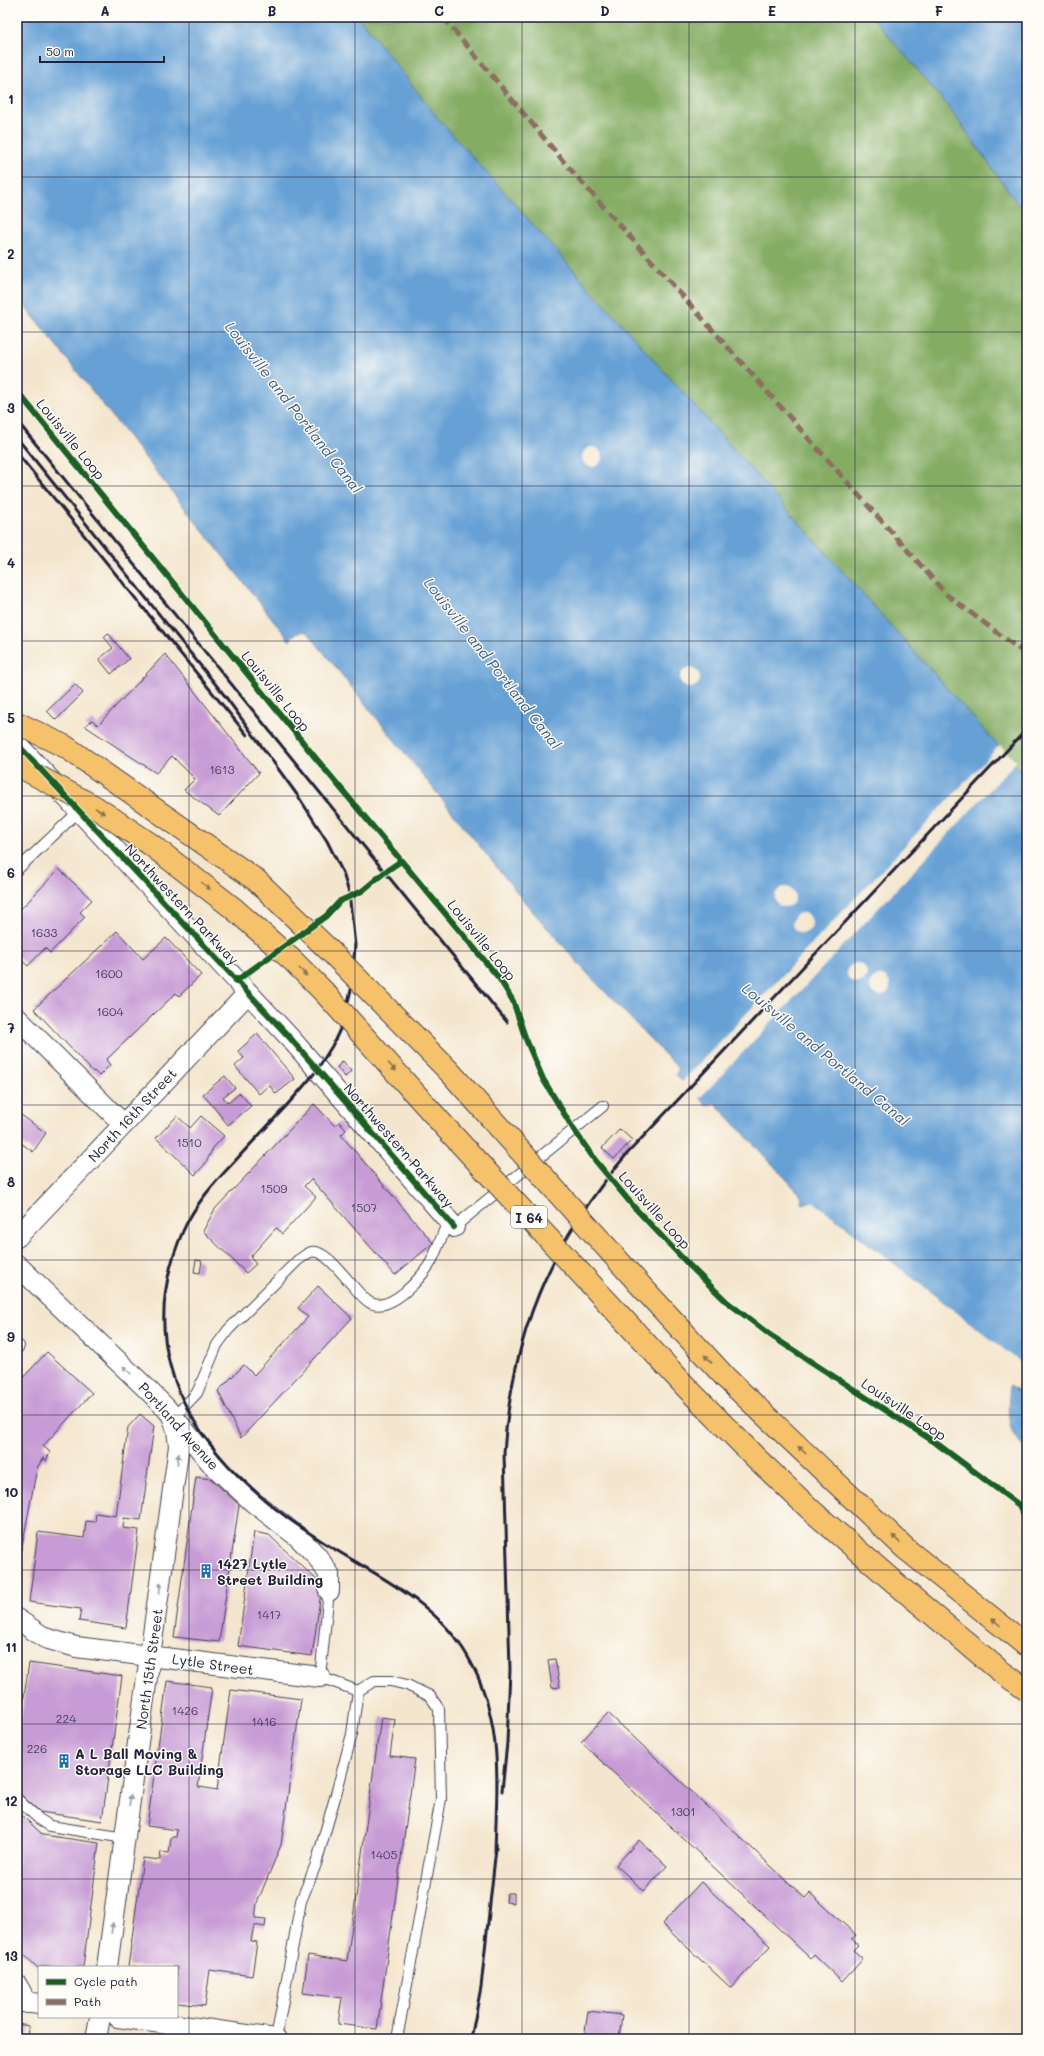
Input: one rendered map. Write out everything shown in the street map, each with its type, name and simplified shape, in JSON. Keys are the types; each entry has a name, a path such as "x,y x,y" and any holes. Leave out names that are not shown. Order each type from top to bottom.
{"highway":[{"name":"I 64","path":"17,723 66,747 256,880 330,951 449,1071 640,1286 726,1378 906,1549 1027,1646"},
{"name":"I 64","path":"17,764 95,807 150,844 233,908 292,960 324,992 446,1128 687,1388 756,1458 894,1582 999,1670 1027,1690"}],"street":[{"name":"Northwestern Parkway","path":"17,744 292,1039 451,1224"},
{"name":"North 16th Street","path":"17,1237 248,993"},
{"path":"17,1018 123,1124"},
{"name":"Portland Avenue","path":"17,1265 166,1408 212,1464 253,1502 297,1536 316,1555 329,1574 329,1591"},
{"name":"North 15th Street","path":"107,1966 180,1446 173,1418"},
{"name":"Lytle Street","path":"17,1619 33,1631 63,1644 320,1678"},
{"path":"17,1985 28,2003"},
{"path":"96,2039 100,2018"},
{"path":"125,2018 276,2039"}],"lane":[{"path":"17,870 78,810"},
{"path":"173,1418 197,1393 217,1345 228,1330 298,1260 310,1252 317,1252 336,1266 368,1302 375,1305 392,1301 411,1286 431,1261 451,1224 603,1106"},
{"path":"329,1591 320,1678 358,1691"},
{"path":"358,1691 374,1681 390,1681 406,1685 430,1696 439,1709 441,1799 397,2039"},
{"path":"276,2039 301,1901 316,1864 340,1779 352,1734 358,1691"},
{"path":"17,1799 39,1819 50,1826 125,1838"}],"green space":[{"path":"356,17 873,17 948,106 1027,217 1027,778 436,116"}],"water":[{"name":"Louisville and Portland Canal","path":"17,17 359,17 436,116 1027,778 1027,1367 813,1201 803,1204 800,1202 802,1199 801,1195 716,1104 707,1106 676,1075 678,1069 675,1065 587,973 528,906 308,633 303,631 292,636 290,641 17,296"},
{"path":"873,17 1027,17 1027,217 948,106"},
{"path":"1010,1385 1027,1396 1027,1448 1014,1435 1011,1428 1008,1411"}],"pier":[{"path":"592,447 599,450 602,457 599,464 592,467 585,464 582,457 585,450"},
{"path":"690,668 697,671 700,678 697,685 690,688 683,685 680,678 683,671"},
{"path":"1000,745 1016,762 698,1100 681,1083"},
{"path":"785,887 792,890 795,897 792,904 785,907 778,904 775,897 778,890"},
{"path":"802,913 809,916 812,923 809,930 802,933 795,930 792,923 795,916"},
{"path":"857,963 864,966 867,973 864,980 857,983 850,980 847,973 850,966"},
{"path":"880,976 887,979 890,986 887,993 880,996 873,993 870,986 873,979"},
{"path":"813,1201 1027,1367 1027,1369 812,1203 802,1206"}],"building":[{"path":"108,633 129,659 111,674 99,659 113,648 104,637"},
{"path":"165,654 259,773 219,816 184,790 195,779 172,756 156,773 85,726 92,720 98,725"},
{"path":"75,684 83,693 56,720 47,711"},
{"path":"59,869 92,900 80,912 85,917 50,953 45,948 28,966 17,956 17,913"},
{"path":"117,931 143,959 166,938 201,975 179,996 176,993 106,1060 110,1065 99,1076 94,1071 93,1072 34,1009"},
{"path":"257,1034 295,1079 276,1094 269,1085 259,1094 235,1066 244,1058 238,1051"},
{"path":"343,1061 351,1071 345,1077 337,1067"},
{"path":"225,1076 235,1088 223,1097 228,1103 240,1093 251,1106 228,1125 203,1094"},
{"path":"314,1104 335,1126 339,1122 346,1130 341,1135 433,1243 395,1275 311,1179 304,1186 316,1197 282,1234 277,1228 275,1229 250,1257 256,1264 246,1273 203,1231 215,1209"},
{"path":"17,1112 46,1133 33,1152 17,1140"},
{"path":"177,1116 190,1128 201,1116 224,1136 213,1148 205,1164 195,1175 156,1138"},
{"path":"620,1129 632,1140 614,1159 602,1148"},
{"path":"196,1260 202,1261 200,1273 194,1272"},
{"path":"318,1286 352,1318 241,1438 218,1391 244,1365 254,1375 308,1317 298,1308"},
{"path":"47,1352 92,1393 43,1446 50,1452 46,1461 43,1458 37,1468 20,1557 17,1561 17,1384"},
{"path":"140,1414 154,1426 141,1520 124,1518 123,1528 139,1530 126,1628 79,1621 81,1609 29,1602 38,1532 84,1538 86,1521 95,1522 96,1513 116,1516 128,1427"},
{"name":"1427 Lytle Street Building","path":"196,1477 211,1479 239,1505 219,1642 174,1637"},
{"path":"254,1532 269,1535 322,1585 312,1656 238,1646"},
{"path":"555,1659 560,1687 552,1688 548,1660"},
{"name":"A L Ball Moving & Storage LLC Building","path":"29,1663 122,1676 102,1821 40,1812 17,1791 17,1731 19,1731"},
{"path":"167,1681 212,1687 198,1787 217,1790 231,1690 301,1699 281,1845 257,1903 255,1918 266,1919 265,1927 254,1925 251,1941 257,1942 252,1976 210,1970 205,2006 178,2003 178,1966 128,1966 143,1858 160,1860 161,1852 169,1853 171,1837 176,1837 177,1830 147,1826"},
{"path":"608,1713 805,1898 810,1893 856,1935 852,1939 858,1945 853,1950 863,1959 842,1982 814,1955 811,1959 581,1742"},
{"path":"381,1717 395,1719 390,1756 415,1759 377,2029 338,2024 342,1998 303,1993 308,1955 347,1961"},
{"path":"17,1811 43,1835 99,1843 83,1966 38,1966 38,1968 17,1948"},
{"path":"639,1840 667,1866 644,1891 616,1865"},
{"path":"701,1882 770,1946 731,1988 662,1924"},
{"path":"507,1893 514,1893 514,1903 506,1902"},
{"path":"588,2011 622,2015 619,2039 584,2039"},
{"path":"17,2024 29,2026 28,2039 17,2039"}],"railway":[{"path":"17,421 507,1022"},
{"path":"17,438 225,696 298,796 327,841 343,873 349,893 355,945 352,986 342,1025 332,1046 317,1070 287,1105 220,1177 193,1212 183,1231 167,1280 164,1327 171,1370 188,1410 213,1447 244,1481 280,1512 320,1540 402,1590 421,1604 439,1619 455,1637 468,1657 480,1681 488,1704 493,1728 497,1777 495,1852"},
{"path":"17,453 247,735"},
{"path":"502,1791 507,1743 510,1670 504,1453 508,1409 526,1330 539,1293 556,1258 576,1223 599,1189 626,1155 1027,729"},
{"path":"471,2039 481,1987 496,1848"}],"marked path":[{"path":"443,17 564,162 947,595 1027,655"}],"cycle path":[{"name":"Louisville Loop","path":"17,391 314,756 499,978 513,1001 525,1037 543,1079 574,1130 595,1160 634,1207 688,1264 726,1301 770,1335 936,1443 1019,1505 1027,1522"},
{"path":"17,744 291,1039 454,1227"},
{"path":"236,981 326,916 340,901 362,891 401,861"}],"place":[{"name":"1427 Lytle Street Building","path":"206,1571"},
{"name":"A L Ball Moving & Storage LLC Building","path":"64,1761"}]}
